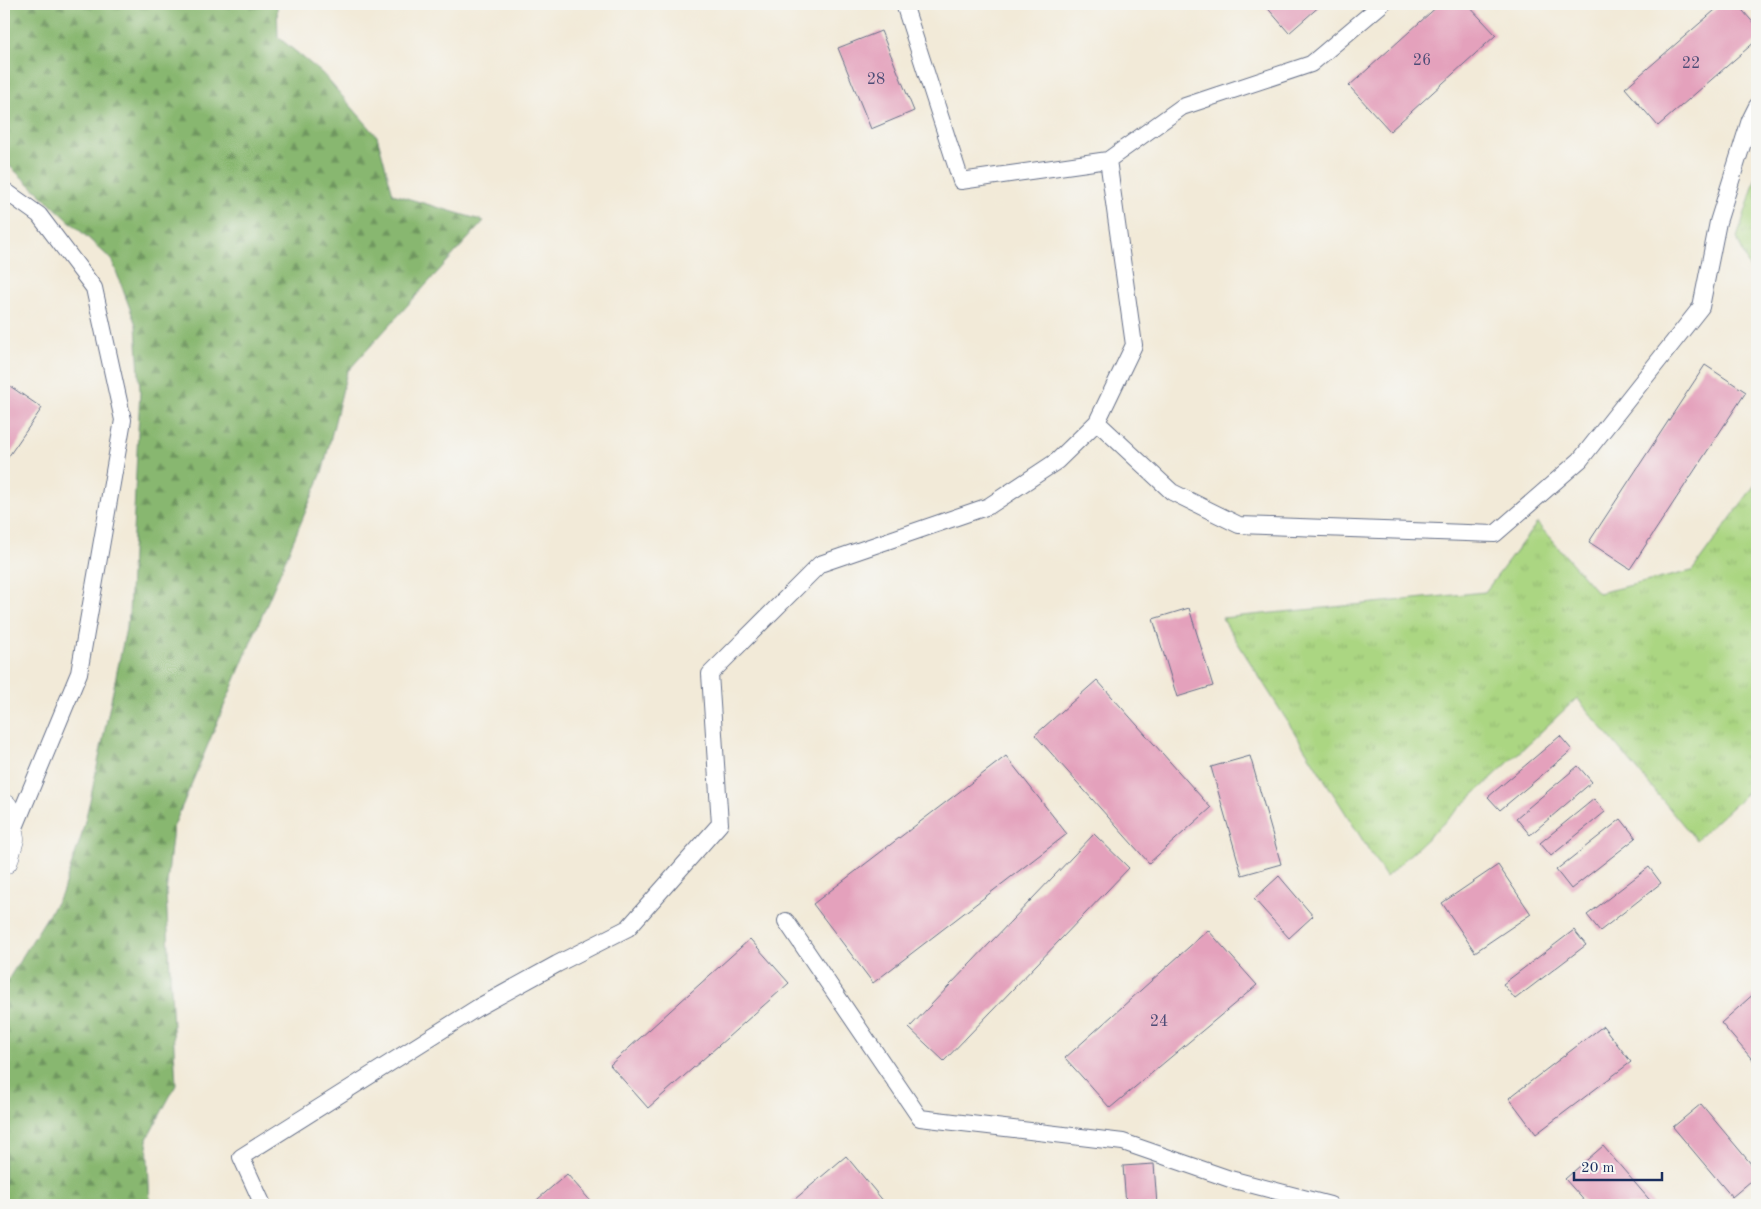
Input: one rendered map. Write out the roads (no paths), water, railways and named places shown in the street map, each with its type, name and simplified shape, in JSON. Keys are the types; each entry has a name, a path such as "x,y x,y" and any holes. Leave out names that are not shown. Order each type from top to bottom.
{"street":[{"path":"4,808 7,849"}],"lane":[{"path":"904,4 961,181 1108,160 1182,107 1311,64 1382,4"},
{"path":"1097,422 1172,492 1239,525 1495,534 1580,460 1701,307 1718,222 1750,120 1757,106"},
{"path":"263,1205 241,1157 477,1008 628,928 714,832 720,824 710,674 820,564 989,506 1057,461 1097,422 1134,344 1108,160"},
{"path":"4,190 40,214 94,288 122,420 79,673 7,849"},
{"path":"786,921 920,1118 1123,1142 1230,1179 1330,1205"}]}
